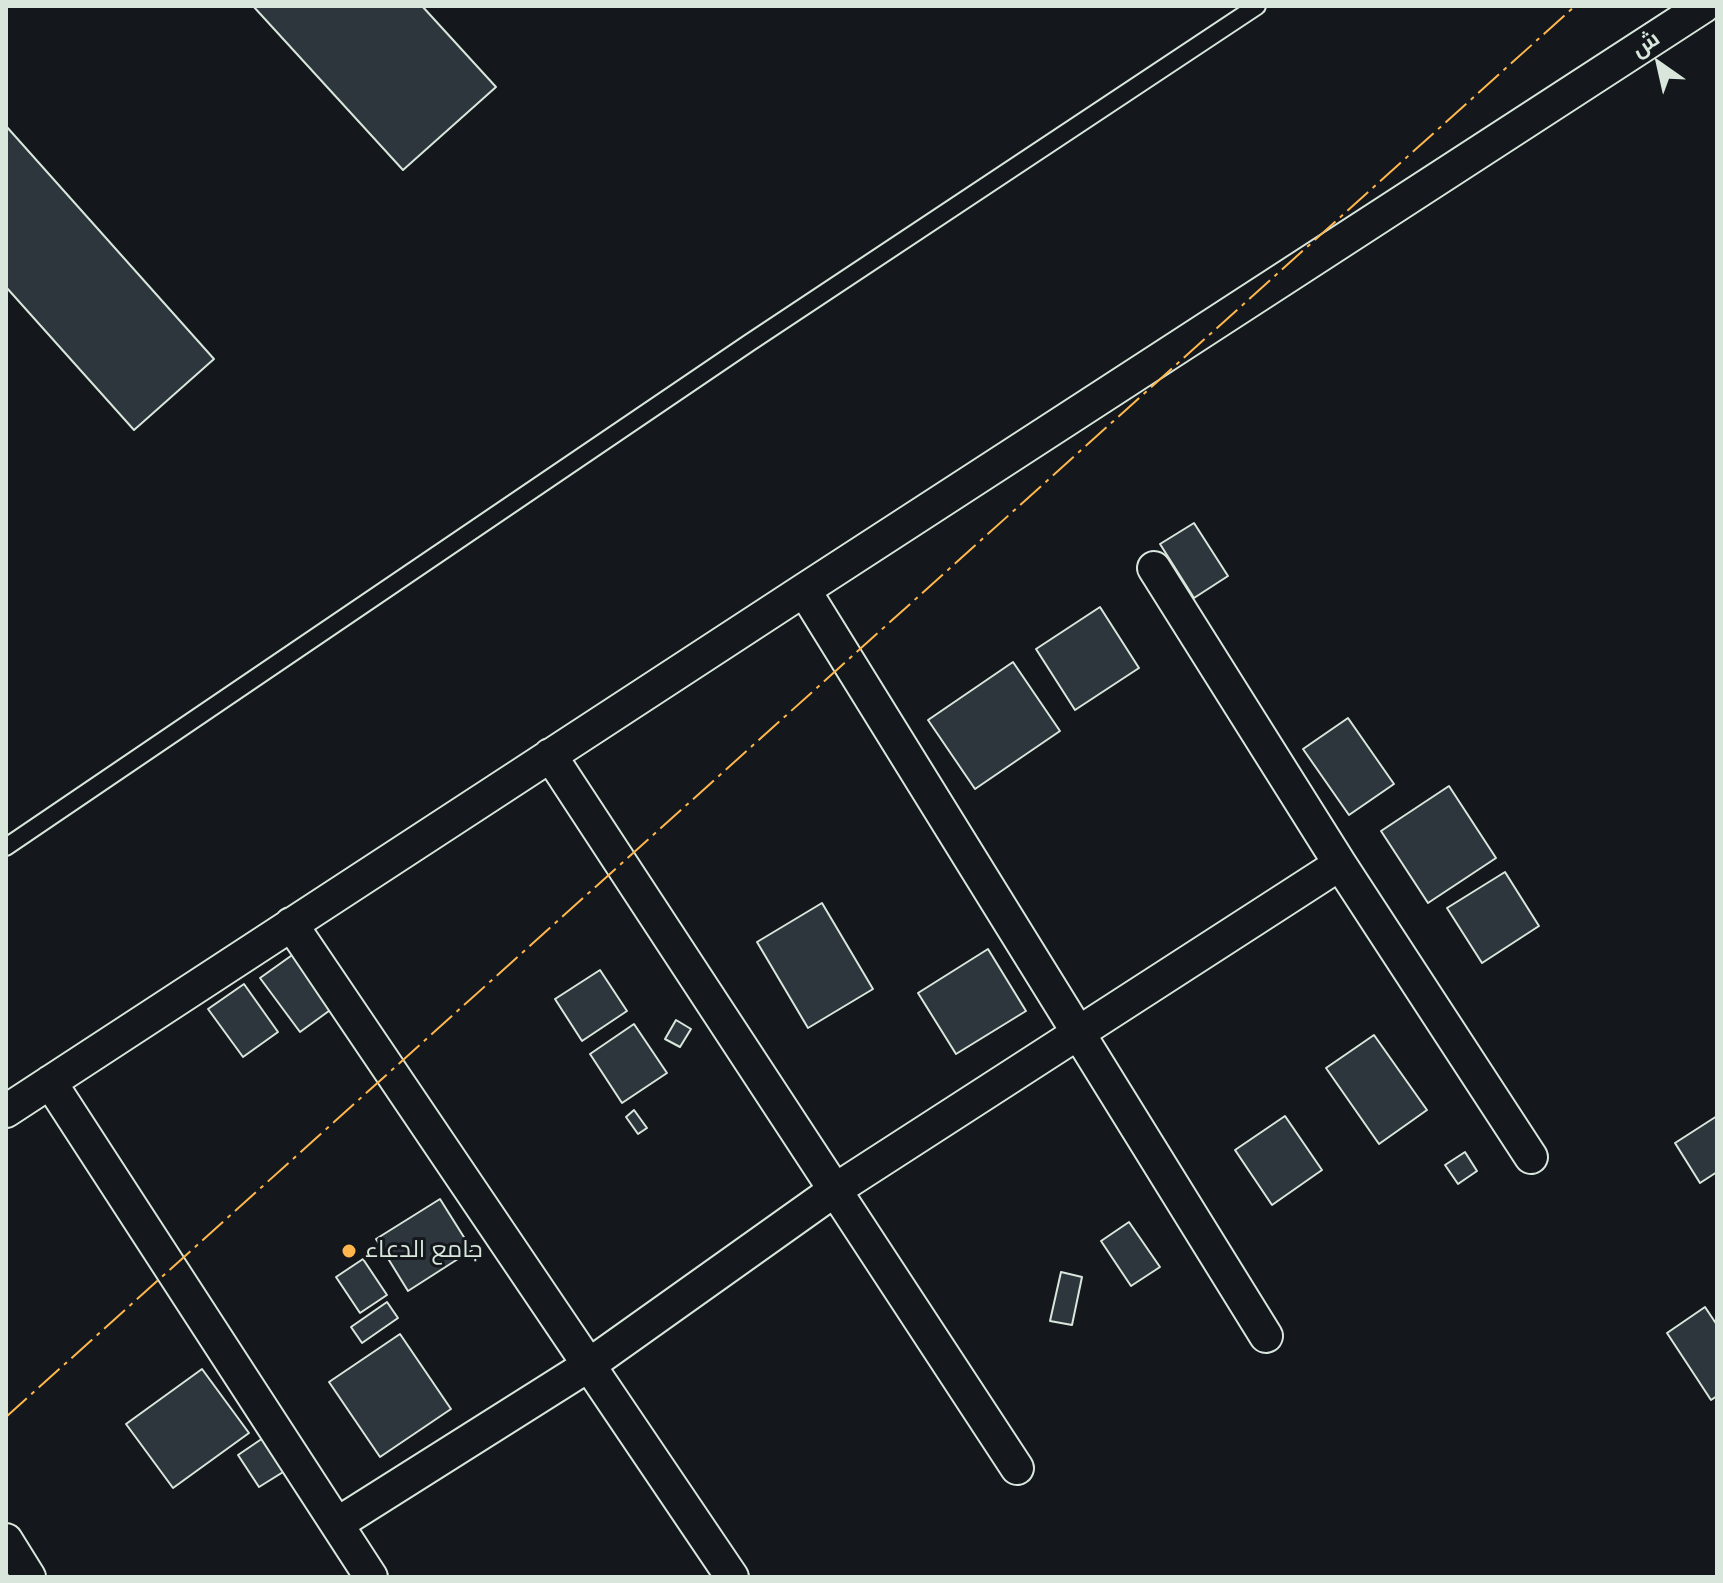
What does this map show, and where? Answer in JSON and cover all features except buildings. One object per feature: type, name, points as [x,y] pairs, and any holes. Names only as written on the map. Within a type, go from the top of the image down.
[{"type":"street","points":[[6,1111],[1704,6]]},
{"type":"street","points":[[1154,568],[1340,864],[1531,1157]]},
{"type":"street","points":[[804,590],[1266,1336]]},
{"type":"street","points":[[550,755],[1017,1468]]},
{"type":"street","points":[[337,1524],[589,1365],[835,1190],[1340,864]]},
{"type":"street","points":[[291,924],[732,1577]]},
{"type":"street","points":[[50,1082],[371,1577]]},
{"type":"street","points":[[6,1540],[29,1577]]},
{"type":"lane","points":[[6,847],[762,334],[1257,6]]},
{"type":"power","points":[[6,1417],[1575,6]]},
{"type":"place","name":"جامع الدعاء","points":[[349,1251]]}]
